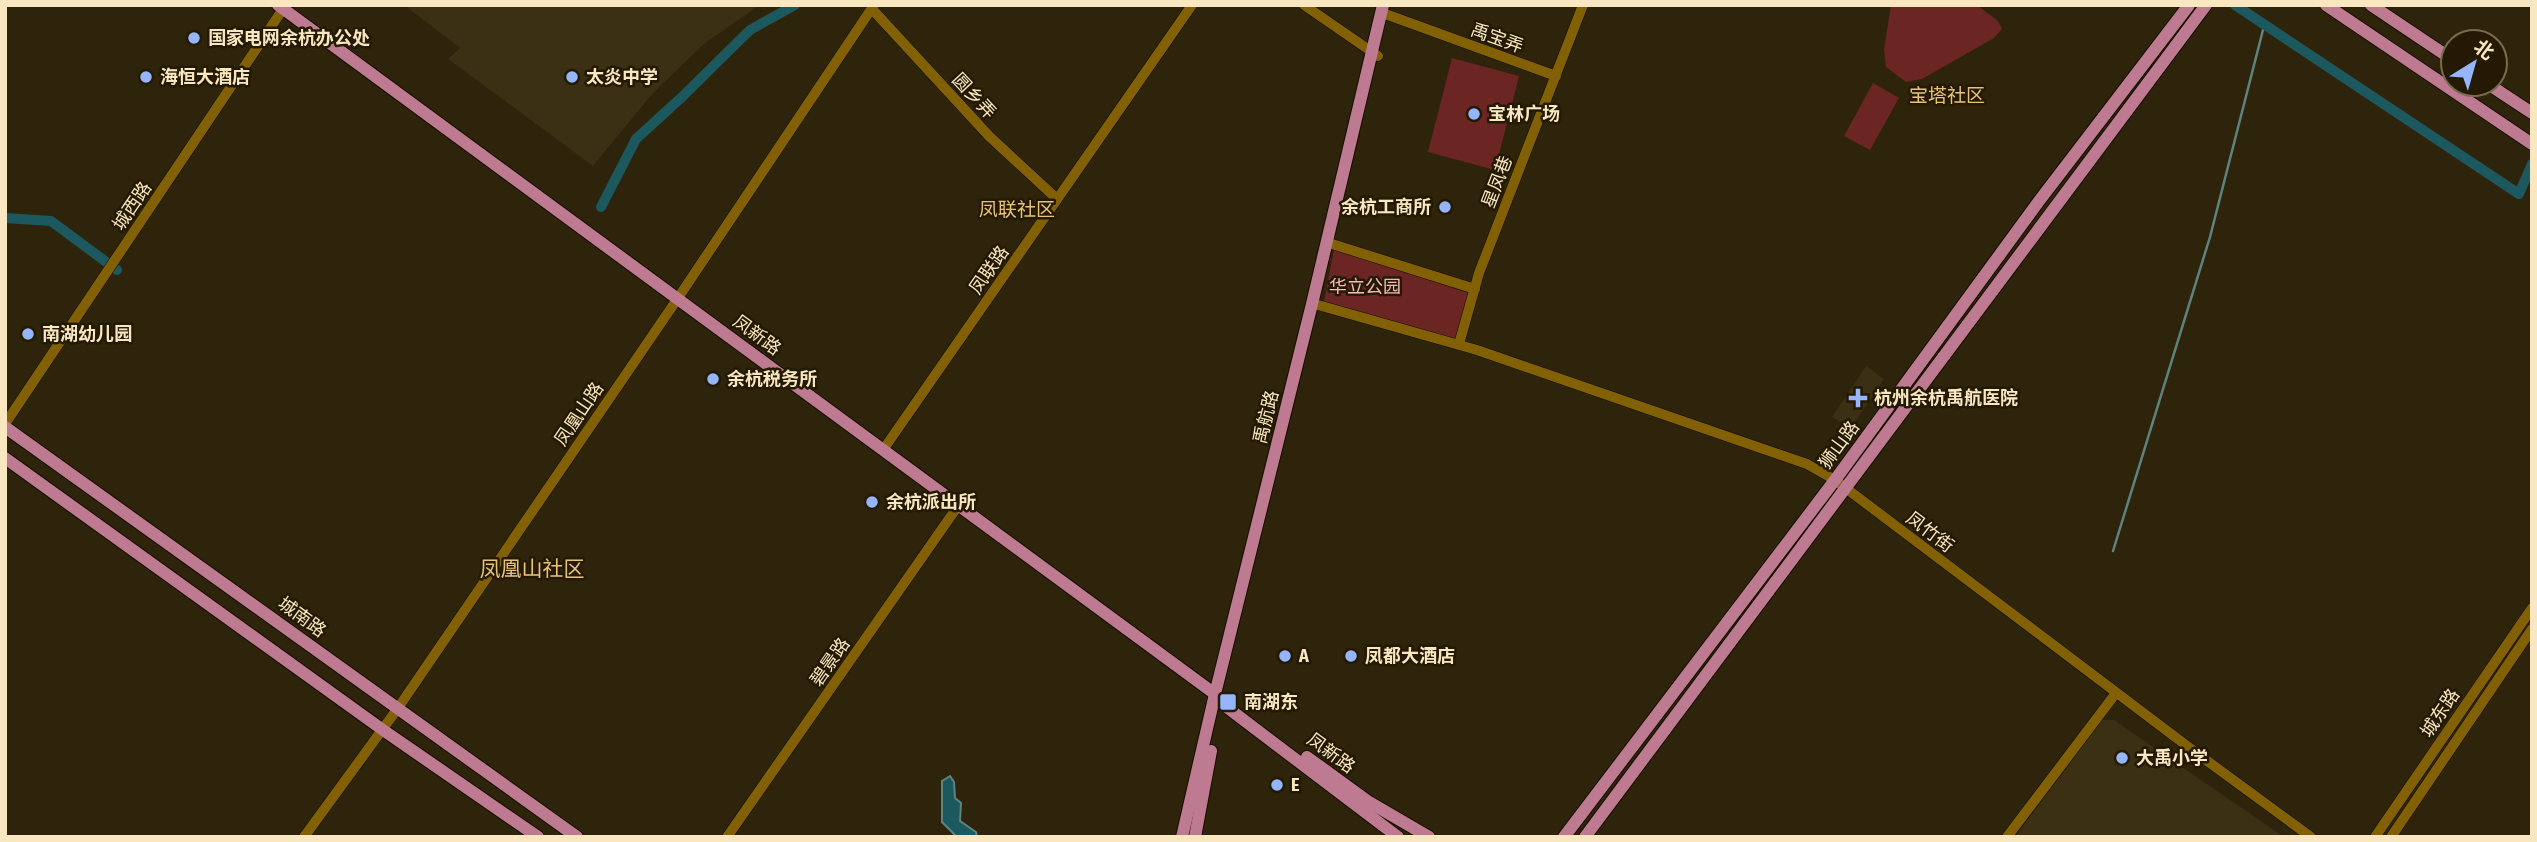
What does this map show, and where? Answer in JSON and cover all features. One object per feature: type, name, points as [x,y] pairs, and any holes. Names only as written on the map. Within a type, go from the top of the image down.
[{"type":"main road","name":"狮山路","points":[[1564,837],[1835,480],[2039,201],[2189,5]]},
{"type":"main road","points":[[2326,5],[2532,144]]},
{"type":"main road","points":[[2371,5],[2439,51]]},
{"type":"main road","name":"凤新路","points":[[283,6],[1219,697],[1369,802],[1429,837]]},
{"type":"main road","name":"狮山路","points":[[1585,837],[2204,7]]},
{"type":"main road","name":"禹航路","points":[[1182,837],[1219,697],[1312,304],[1387,9]]},
{"type":"main road","name":"禹航路","points":[[1195,837],[1219,697],[1234,655],[1375,54]]},
{"type":"main road","points":[[2509,98],[2529,111]]},
{"type":"main road","name":"城南路","points":[[5,425],[577,837]]},
{"type":"main road","points":[[5,458],[383,730],[538,837]]},
{"type":"main road","name":"凤新路","points":[[1219,697],[1398,837]]},
{"type":"street","name":"凤联路","points":[[883,450],[1192,5]]},
{"type":"street","points":[[1304,5],[1375,54]]},
{"type":"street","name":"星凤巷","points":[[1459,344],[1479,273],[1583,5]]},
{"type":"street","name":"城西路","points":[[5,425],[283,6]]},
{"type":"street","name":"圆乡弄","points":[[873,7],[989,136],[1057,199]]},
{"type":"street","name":"凤凰山路","points":[[304,837],[383,730],[873,7]]},
{"type":"street","name":"禹宝弄","points":[[1387,9],[1556,76]]},
{"type":"street","points":[[1332,244],[1475,289]]},
{"type":"street","name":"凤竹街","points":[[1318,305],[1447,340],[1807,464],[1835,480],[2311,837]]},
{"type":"street","name":"碧景路","points":[[727,837],[958,506]]},
{"type":"street","name":"城东路","points":[[2375,837],[2532,608]]},
{"type":"street","name":"城东路","points":[[2391,837],[2532,629]]},
{"type":"street","points":[[2007,837],[2116,693]]},
{"type":"shaded area","name":"太炎中学","points":[[404,5],[760,5],[705,43],[652,94],[593,166],[448,59],[460,48]]},
{"type":"shaded area","name":"杭州余杭禹航医院","points":[[1866,366],[1884,379],[1851,428],[1832,417]]},
{"type":"shaded area","name":"大禹小学","points":[[2102,720],[2114,720],[2284,837],[2015,837]]},
{"type":"green space","points":[[1891,5],[1977,5],[1998,21],[2002,29],[1994,38],[1922,79],[1906,82],[1886,67],[1884,50]]},
{"type":"green space","name":"宝林广场","points":[[1452,58],[1519,76],[1495,170],[1428,152]]},
{"type":"green space","points":[[1873,83],[1899,98],[1870,150],[1844,136]]},
{"type":"green space","name":"华立公园","points":[[1334,249],[1468,293],[1460,340],[1324,302]]},
{"type":"water","points":[[950,776],[954,782],[955,798],[961,803],[960,821],[976,832],[977,837],[957,837],[942,822],[942,781]]},
{"type":"waterway","points":[[601,207],[636,139],[750,30],[795,5]]},
{"type":"waterway","points":[[2235,5],[2519,194],[2532,164]]},
{"type":"waterway","points":[[2113,551],[2210,237],[2264,26]]},
{"type":"waterway","points":[[5,218],[51,221],[117,270]]},
{"type":"place","name":"国家电网余杭办公处","points":[[194,38]]},
{"type":"place","name":"海恒大酒店","points":[[146,77]]},
{"type":"place","name":"太炎中学","points":[[572,77]]},
{"type":"place","name":"宝林广场","points":[[1474,114]]},
{"type":"place","name":"余杭工商所","points":[[1445,207]]},
{"type":"place","name":"南湖幼儿园","points":[[28,334]]},
{"type":"place","name":"余杭税务所","points":[[713,379]]},
{"type":"place","name":"杭州余杭禹航医院","points":[[1858,398]]},
{"type":"place","name":"余杭派出所","points":[[872,502]]},
{"type":"place","name":"A","points":[[1285,656]]},
{"type":"place","name":"凤都大酒店","points":[[1351,656]]},
{"type":"place","name":"南湖东","points":[[1228,702]]},
{"type":"place","name":"大禹小学","points":[[2122,758]]},
{"type":"place","name":"E","points":[[1277,785]]},
{"type":"district","name":"宝塔社区","points":[[1947,95]]},
{"type":"district","name":"凤联社区","points":[[1017,209]]},
{"type":"district","name":"凤凰山社区","points":[[532,569]]}]
